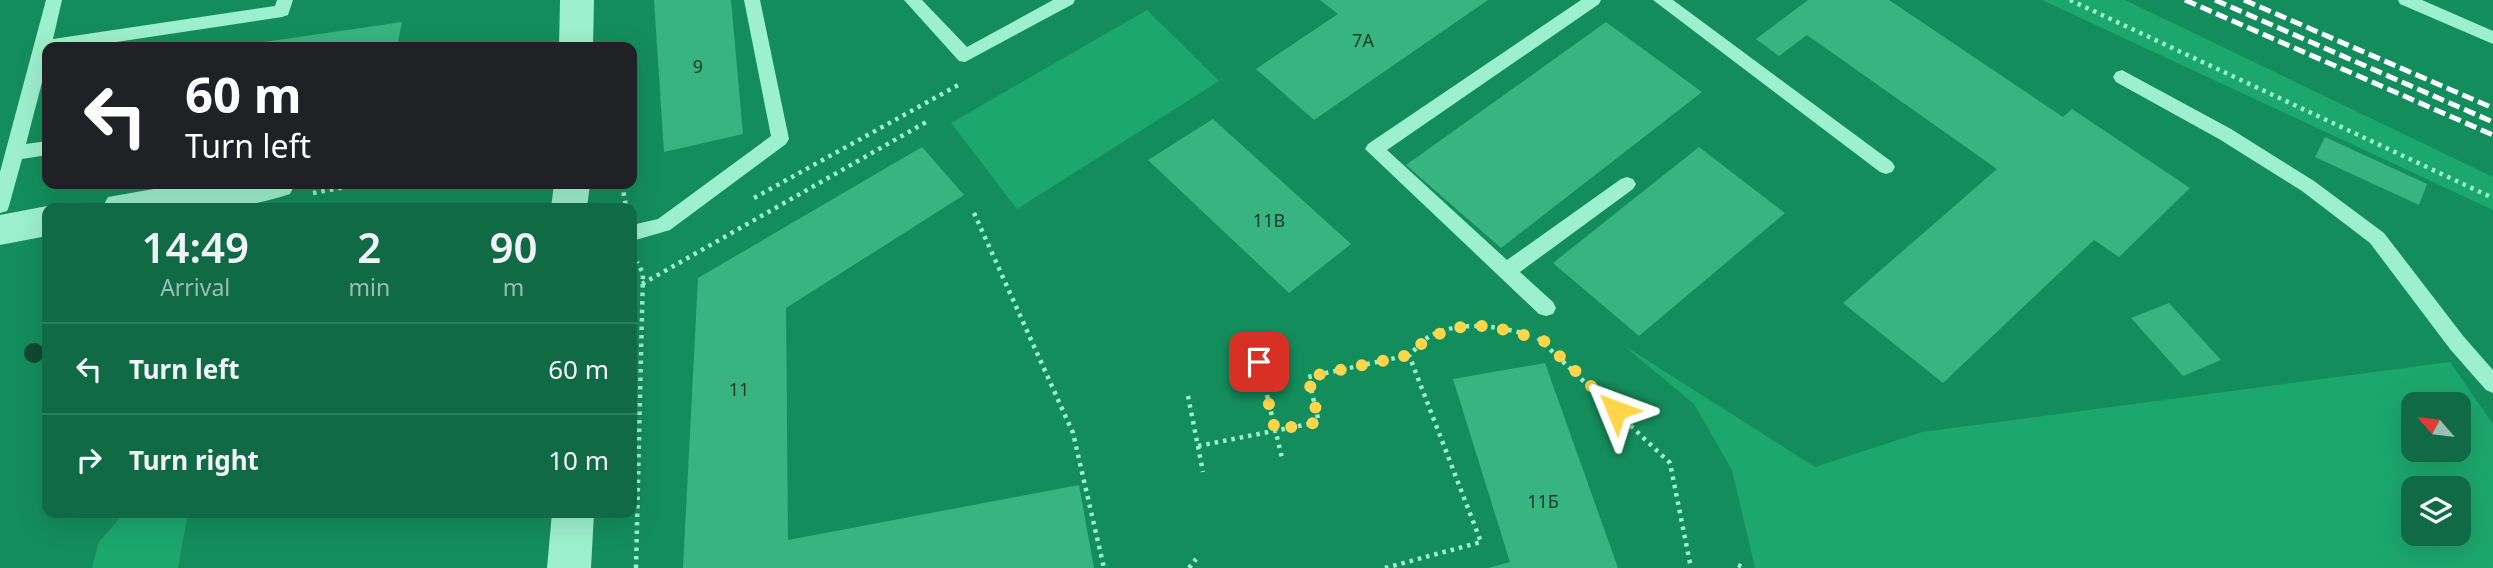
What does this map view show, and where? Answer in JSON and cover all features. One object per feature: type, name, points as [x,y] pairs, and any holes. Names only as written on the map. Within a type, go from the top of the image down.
[{"type":"street","points":[[576,42],[577,0]]},
{"type":"street","points":[[187,203],[213,201],[258,189]]},
{"type":"street","points":[[0,230],[42,222]]},
{"type":"street","points":[[569,568],[573,518]]},
{"type":"lane","points":[[44,42],[54,0]]},
{"type":"lane","points":[[76,42],[282,11],[285,0]]},
{"type":"lane","points":[[637,232],[663,225],[780,139],[752,0]]},
{"type":"lane","points":[[912,0],[965,56],[1067,0]]},
{"type":"lane","points":[[1546,308],[1374,149],[1593,0]]},
{"type":"lane","points":[[1661,0],[1886,167]]},
{"type":"lane","points":[[2406,0],[2493,38]]},
{"type":"lane","points":[[0,206],[42,51]]},
{"type":"lane","points":[[2122,76],[2225,134],[2287,173],[2377,239],[2457,343],[2493,384]]},
{"type":"lane","points":[[14,153],[42,149]]},
{"type":"lane","points":[[1506,272],[1627,184]]},
{"type":"path","points":[[2070,0],[2493,198]]},
{"type":"path","points":[[747,202],[964,82]]},
{"type":"path","points":[[642,285],[928,121]]},
{"type":"path","points":[[974,213],[1073,433],[1104,568]]},
{"type":"path","points":[[636,568],[642,274]]},
{"type":"path","points":[[1198,446],[1319,422],[1308,377],[1409,355],[1429,337],[1464,326],[1489,326],[1543,340],[1670,463],[1691,568]]},
{"type":"path","points":[[1385,568],[1481,542],[1409,355]]},
{"type":"path","points":[[1259,362],[1282,458]]},
{"type":"path","points":[[1188,396],[1203,472]]},
{"type":"path","points":[[1189,568],[1196,559]]},
{"type":"path","points":[[1738,565],[1745,568]]},
{"type":"green space","points":[[2042,0],[2125,0],[2493,177],[2493,210]]},
{"type":"green space","points":[[1147,10],[1219,81],[1017,209],[951,123]]},
{"type":"green space","points":[[1623,345],[1815,467],[1922,432],[2450,362],[2471,392],[2401,392],[2401,462],[2471,462],[2471,392],[2493,424],[2493,568],[1755,568],[1732,470],[1694,404]]},
{"type":"green space","points":[[120,518],[187,518],[178,568],[92,568],[99,542]]},
{"type":"building","points":[[654,0],[731,0],[743,134],[664,152]]},
{"type":"building","points":[[1320,0],[1488,0],[1314,120],[1256,69],[1338,14]]},
{"type":"building","points":[[1808,0],[1889,0],[2063,117],[2072,109],[2190,188],[2119,257],[2094,240],[1943,383],[1843,303],[1997,169],[1807,35],[1779,56],[1756,39]]},
{"type":"building","points":[[402,22],[398,42],[264,42]]},
{"type":"building","points":[[1606,22],[1702,92],[1501,248],[1406,165]]},
{"type":"building","points":[[1213,119],[1351,244],[1289,293],[1148,160]]},
{"type":"building","points":[[2325,137],[2427,184],[2419,205],[2315,157]]},
{"type":"building","points":[[922,147],[964,195],[786,308],[788,540],[1079,485],[1094,568],[683,568],[698,278]]},
{"type":"building","points":[[1699,147],[1785,213],[1639,336],[1553,263]]},
{"type":"building","points":[[2169,303],[2221,360],[2183,376],[2131,318]]},
{"type":"building","points":[[1545,363],[1618,568],[1488,568],[1510,562],[1453,379]]},
{"type":"railway","points":[[2185,0],[2493,135]]},
{"type":"railway","points":[[2215,0],[2493,122]]},
{"type":"railway","points":[[2244,0],[2493,108]]},
{"type":"route","points":[[1259,362],[1275,430],[1319,422],[1308,377],[1409,355],[1429,337],[1464,326],[1489,326],[1543,340],[1616,410]]}]
